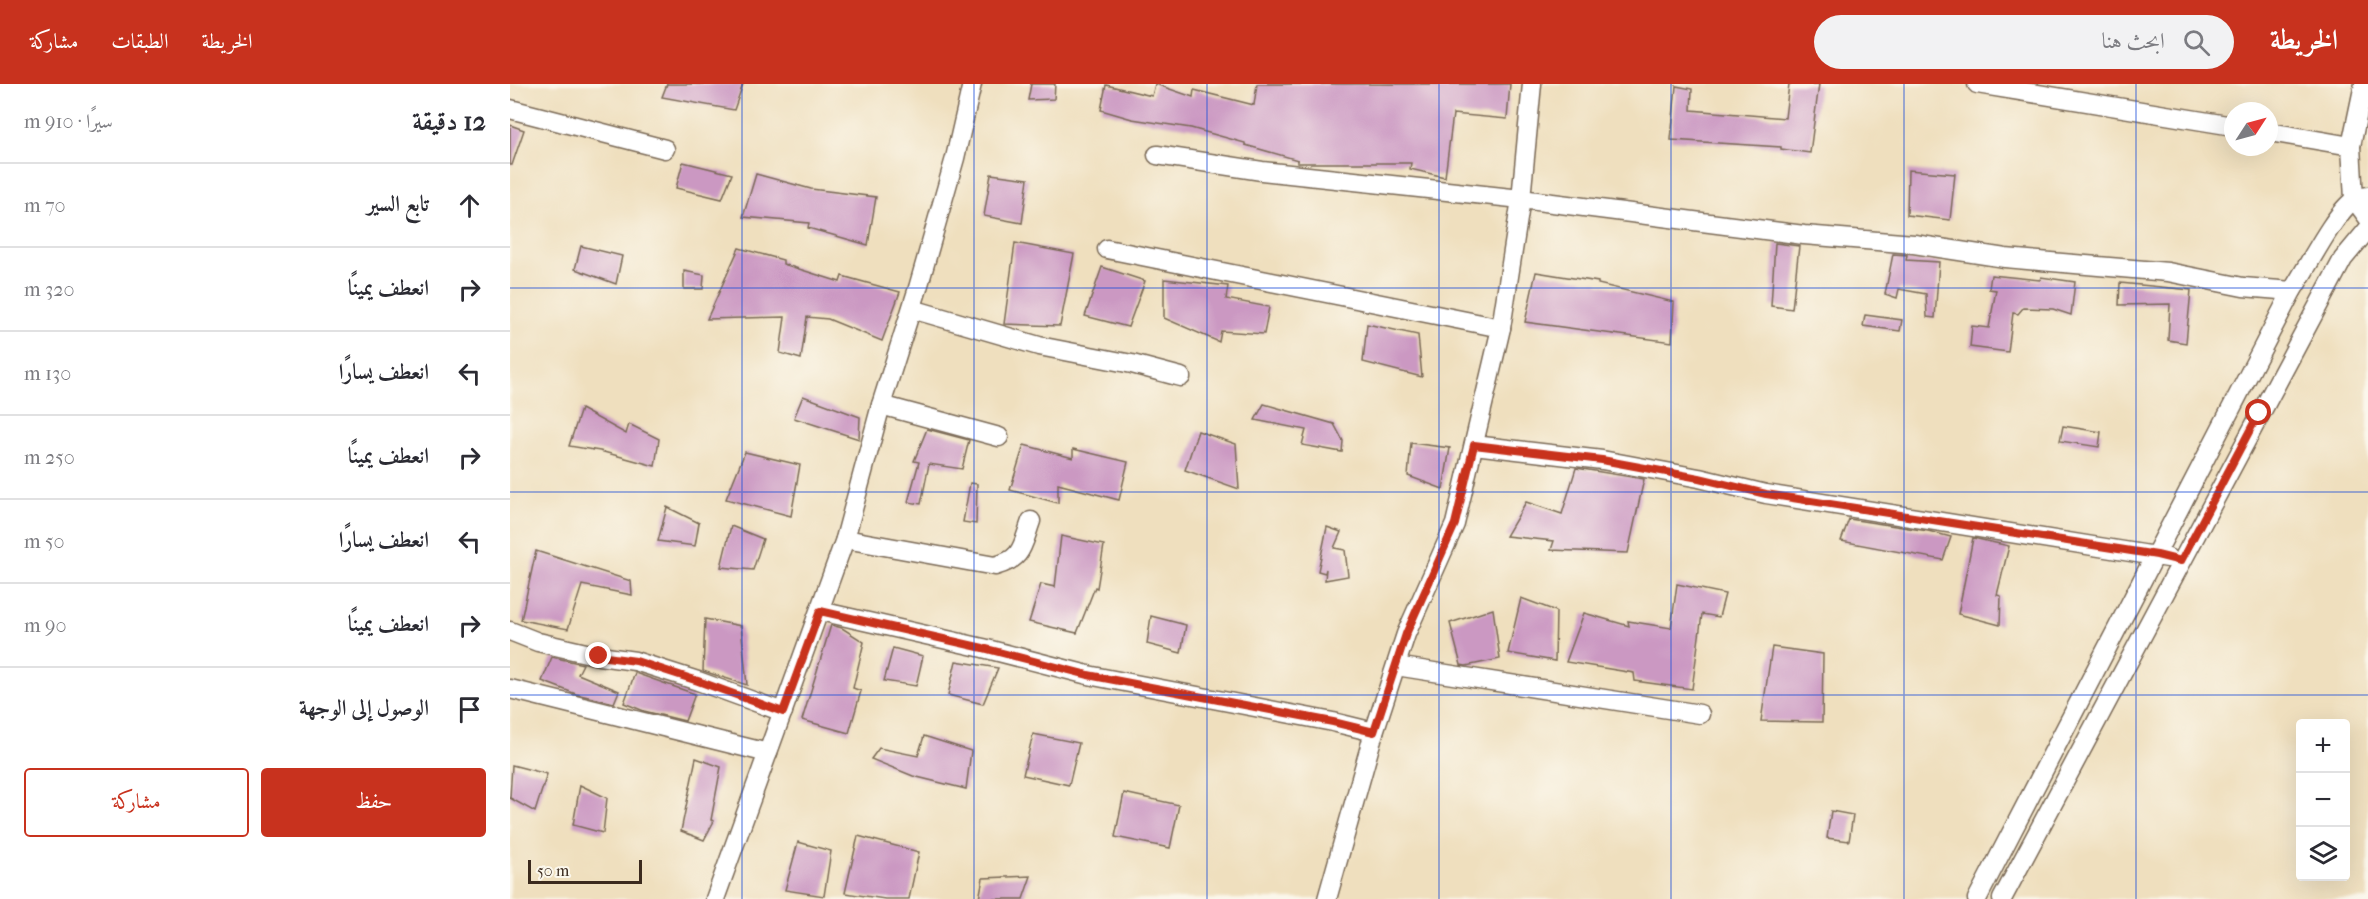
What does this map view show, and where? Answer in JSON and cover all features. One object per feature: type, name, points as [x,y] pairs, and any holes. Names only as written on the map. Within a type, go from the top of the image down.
[{"type":"street","points":[[715,899],[845,539],[881,405],[912,309],[955,158],[972,84]]},
{"type":"street","points":[[1327,899],[1374,732],[1406,634],[1455,524],[1501,328],[1521,199],[1532,84]]},
{"type":"street","points":[[1977,84],[2224,125]]},
{"type":"street","points":[[2364,84],[2351,146],[2361,197],[2368,218]]},
{"type":"street","points":[[510,109],[664,148]]},
{"type":"street","points":[[2278,134],[2351,146]]},
{"type":"street","points":[[1157,155],[1262,171],[1521,199],[1804,235],[1914,244],[2005,258],[2168,272],[2243,288],[2292,291]]},
{"type":"street","points":[[1977,899],[2292,291],[2327,232],[2361,197]]},
{"type":"street","points":[[1988,878],[2007,896],[2181,561],[2343,259],[2368,229]]},
{"type":"street","points":[[1107,249],[1501,328]]},
{"type":"street","points":[[912,309],[1039,346],[1132,364],[1181,377]]},
{"type":"street","points":[[881,405],[999,437]]},
{"type":"street","points":[[1474,445],[1602,460],[1699,478],[1766,494],[2157,555],[2181,561]]},
{"type":"street","points":[[845,539],[995,566],[1009,562],[1020,554],[1031,521]]},
{"type":"street","points":[[820,611],[983,648],[1088,675],[1374,732]]},
{"type":"street","points":[[510,631],[538,642],[599,656],[636,661],[783,712]]},
{"type":"street","points":[[1396,666],[1700,714]]},
{"type":"street","points":[[510,689],[768,753]]},
{"type":"building","points":[[667,84],[743,84],[734,110],[662,97]]},
{"type":"building","points":[[1031,84],[1055,84],[1054,99],[1028,100]]},
{"type":"building","points":[[1155,84],[1193,97],[1194,90],[1254,105],[1257,84],[1510,84],[1507,119],[1453,114],[1445,177],[1410,169],[1411,163],[1298,163],[1298,160],[1191,128],[1132,119],[1101,110],[1106,85],[1152,96]]},
{"type":"building","points":[[1789,84],[1819,84],[1810,153],[1781,149],[1781,147],[1671,140],[1676,86],[1692,89],[1691,110],[1785,118]]},
{"type":"building","points":[[510,125],[524,130],[512,165],[510,165]]},
{"type":"building","points":[[683,162],[732,174],[722,199],[676,188]]},
{"type":"building","points":[[1908,170],[1955,174],[1950,220],[1907,215]]},
{"type":"building","points":[[756,174],[811,189],[876,197],[868,245],[808,228],[809,223],[743,217]]},
{"type":"building","points":[[991,174],[1028,179],[1022,223],[984,216]]},
{"type":"building","points":[[1015,243],[1074,254],[1060,326],[1004,324]]},
{"type":"building","points":[[1775,243],[1799,246],[1792,309],[1771,306]]},
{"type":"building","points":[[581,246],[622,256],[616,284],[575,269]]},
{"type":"building","points":[[739,248],[783,260],[783,264],[840,282],[842,276],[900,292],[882,341],[828,319],[807,317],[801,359],[780,353],[785,317],[707,319]]},
{"type":"building","points":[[1893,254],[1907,255],[1906,260],[1939,262],[1935,318],[1927,317],[1926,294],[1899,289],[1897,298],[1885,294]]},
{"type":"building","points":[[1102,267],[1145,281],[1128,327],[1085,316]]},
{"type":"building","points":[[684,271],[704,275],[703,289],[684,289]]},
{"type":"building","points":[[1536,272],[1598,282],[1598,284],[1674,302],[1672,342],[1525,322]]},
{"type":"building","points":[[1991,275],[2040,280],[2041,277],[2075,282],[2071,315],[2053,309],[2023,308],[2018,314],[2013,313],[2008,352],[1970,347],[1972,326],[1989,328],[1996,290],[1989,289]]},
{"type":"building","points":[[1164,279],[1228,286],[1226,299],[1269,307],[1264,334],[1221,331],[1219,342],[1164,318]]},
{"type":"building","points":[[2120,283],[2191,290],[2186,343],[2168,340],[2170,304],[2119,305]]},
{"type":"building","points":[[1865,315],[1902,320],[1900,331],[1863,326]]},
{"type":"building","points":[[1367,324],[1418,335],[1422,377],[1363,362]]},
{"type":"building","points":[[803,396],[860,417],[859,439],[794,418]]},
{"type":"building","points":[[1264,404],[1334,424],[1343,441],[1342,452],[1302,445],[1306,430],[1255,420]]},
{"type":"building","points":[[581,409],[626,434],[629,424],[659,439],[655,466],[600,451],[569,446]]},
{"type":"building","points":[[2063,426],[2101,432],[2099,447],[2060,441]]},
{"type":"building","points":[[927,429],[969,440],[962,469],[929,464],[921,504],[908,502],[919,462],[914,461]]},
{"type":"building","points":[[1198,431],[1236,444],[1239,489],[1185,470]]},
{"type":"building","points":[[1411,443],[1450,448],[1443,489],[1408,476]]},
{"type":"building","points":[[1024,445],[1073,458],[1073,449],[1128,462],[1119,500],[1058,484],[1058,503],[1010,490]]},
{"type":"building","points":[[745,452],[800,465],[791,516],[726,499]]},
{"type":"building","points":[[1576,468],[1644,479],[1628,553],[1551,550],[1554,541],[1506,536],[1526,502],[1562,514]]},
{"type":"building","points":[[970,483],[977,484],[976,524],[963,522]]},
{"type":"building","points":[[667,507],[699,523],[695,546],[658,541]]},
{"type":"building","points":[[1849,519],[1928,531],[1951,537],[1943,560],[1841,541]]},
{"type":"building","points":[[731,526],[763,539],[753,570],[721,567]]},
{"type":"building","points":[[1327,527],[1341,532],[1334,548],[1345,550],[1348,576],[1325,580],[1326,569],[1325,573],[1318,571]]},
{"type":"building","points":[[1061,536],[1104,545],[1097,588],[1095,587],[1077,633],[1029,622],[1041,584],[1055,587]]},
{"type":"building","points":[[1973,538],[2009,546],[1997,595],[2001,596],[2000,625],[1958,614]]},
{"type":"building","points":[[536,551],[631,581],[632,595],[582,585],[568,629],[521,620]]},
{"type":"building","points":[[1677,584],[1725,594],[1719,617],[1702,614],[1692,689],[1635,681],[1634,673],[1566,662],[1584,613],[1629,626],[1628,621],[1671,628]]},
{"type":"building","points":[[1521,598],[1556,611],[1555,661],[1508,653]]},
{"type":"building","points":[[1493,609],[1500,659],[1461,665],[1450,623]]},
{"type":"building","points":[[1151,616],[1186,625],[1181,653],[1147,644]]},
{"type":"building","points":[[705,619],[741,626],[747,685],[703,671]]},
{"type":"building","points":[[831,625],[842,628],[864,642],[853,688],[861,691],[849,733],[802,720]]},
{"type":"building","points":[[1772,647],[1823,654],[1822,722],[1761,721]]},
{"type":"building","points":[[893,648],[923,656],[916,686],[884,681]]},
{"type":"building","points":[[552,657],[583,664],[578,674],[619,691],[614,703],[576,694],[542,681]]},
{"type":"building","points":[[956,661],[998,668],[983,704],[948,695]]},
{"type":"building","points":[[635,673],[695,694],[685,721],[644,711],[624,703]]},
{"type":"building","points":[[1033,734],[1079,743],[1069,785],[1023,775]]},
{"type":"building","points":[[924,736],[971,751],[966,789],[913,776],[871,759],[879,748],[918,756]]},
{"type":"building","points":[[696,758],[721,767],[711,820],[714,821],[704,840],[681,831]]},
{"type":"building","points":[[512,765],[547,774],[535,812],[510,798]]},
{"type":"building","points":[[580,785],[607,798],[603,833],[573,825]]},
{"type":"building","points":[[1124,793],[1179,805],[1170,848],[1115,837]]},
{"type":"building","points":[[1831,811],[1853,815],[1849,841],[1827,838]]},
{"type":"building","points":[[858,836],[919,852],[909,899],[885,899],[845,893]]},
{"type":"building","points":[[798,842],[831,851],[824,896],[785,890]]},
{"type":"building","points":[[1031,876],[1023,899],[979,899],[983,878]]},
{"type":"route","points":[[599,656],[636,661],[783,712],[820,611],[983,648],[1088,675],[1374,732],[1406,634],[1455,524],[1474,445],[1602,460],[1699,478],[1766,494],[2157,555],[2181,561],[2259,413]]}]
